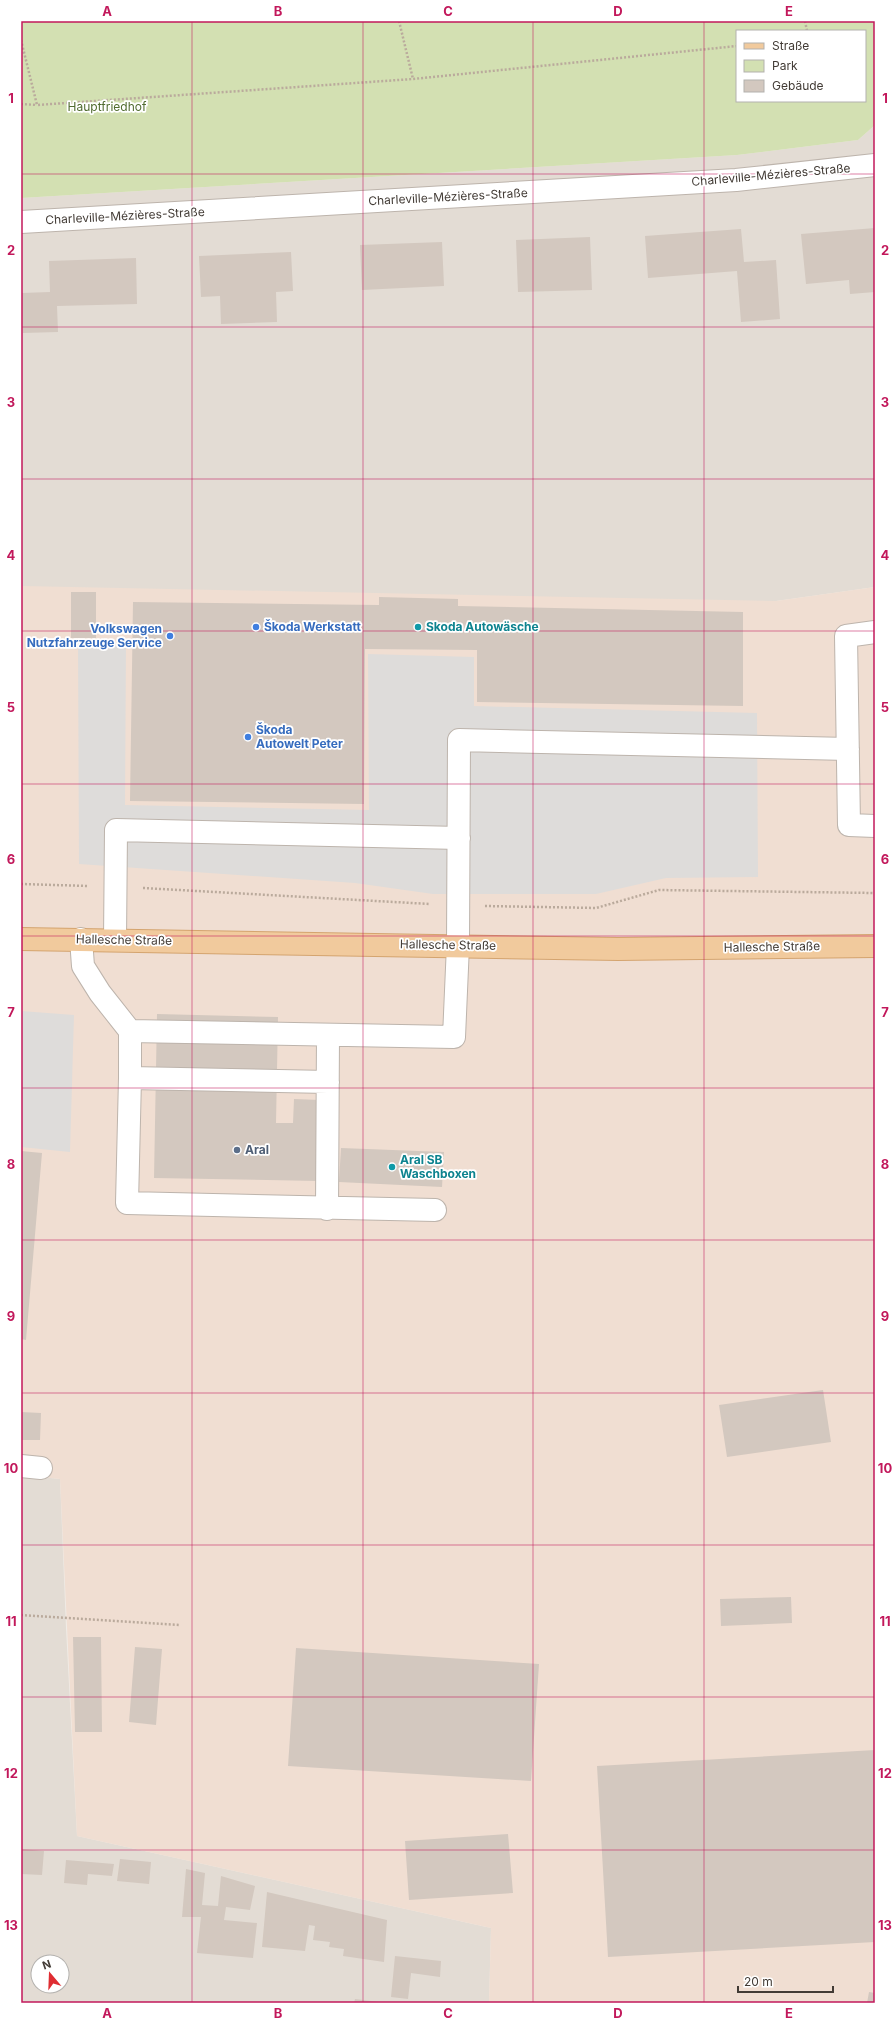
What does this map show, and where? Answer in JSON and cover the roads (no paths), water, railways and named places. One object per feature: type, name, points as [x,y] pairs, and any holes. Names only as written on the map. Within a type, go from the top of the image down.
[{"type":"main road","name":"Hallesche Straße","points":[[21,939],[458,945],[618,949],[875,946]]},
{"type":"street","name":"Charleville-Mézières-Straße","points":[[21,222],[736,180],[875,165]]},
{"type":"street","points":[[875,632],[846,636],[849,826],[875,826]]},
{"type":"street","points":[[130,1031],[454,1037],[458,945],[460,740],[848,749]]},
{"type":"street","points":[[115,940],[116,830],[459,838]]},
{"type":"street","points":[[81,939],[83,966],[100,993],[130,1031],[127,1203],[327,1209],[435,1210]]},
{"type":"street","points":[[327,1209],[328,1035]]},
{"type":"street","points":[[130,1078],[328,1082]]},
{"type":"place","name":"Škoda Werkstatt","points":[[256,627]]},
{"type":"place","name":"Skoda Autowäsche","points":[[418,627]]},
{"type":"place","name":"Volkswagen Nutzfahrzeuge Service","points":[[170,636]]},
{"type":"place","name":"Škoda Autowelt Peter","points":[[248,737]]},
{"type":"place","name":"Aral","points":[[237,1150]]},
{"type":"place","name":"Aral SB Waschboxen","points":[[392,1167]]},
{"type":"park label","name":"Hauptfriedhof","points":[[107,107]]}]
